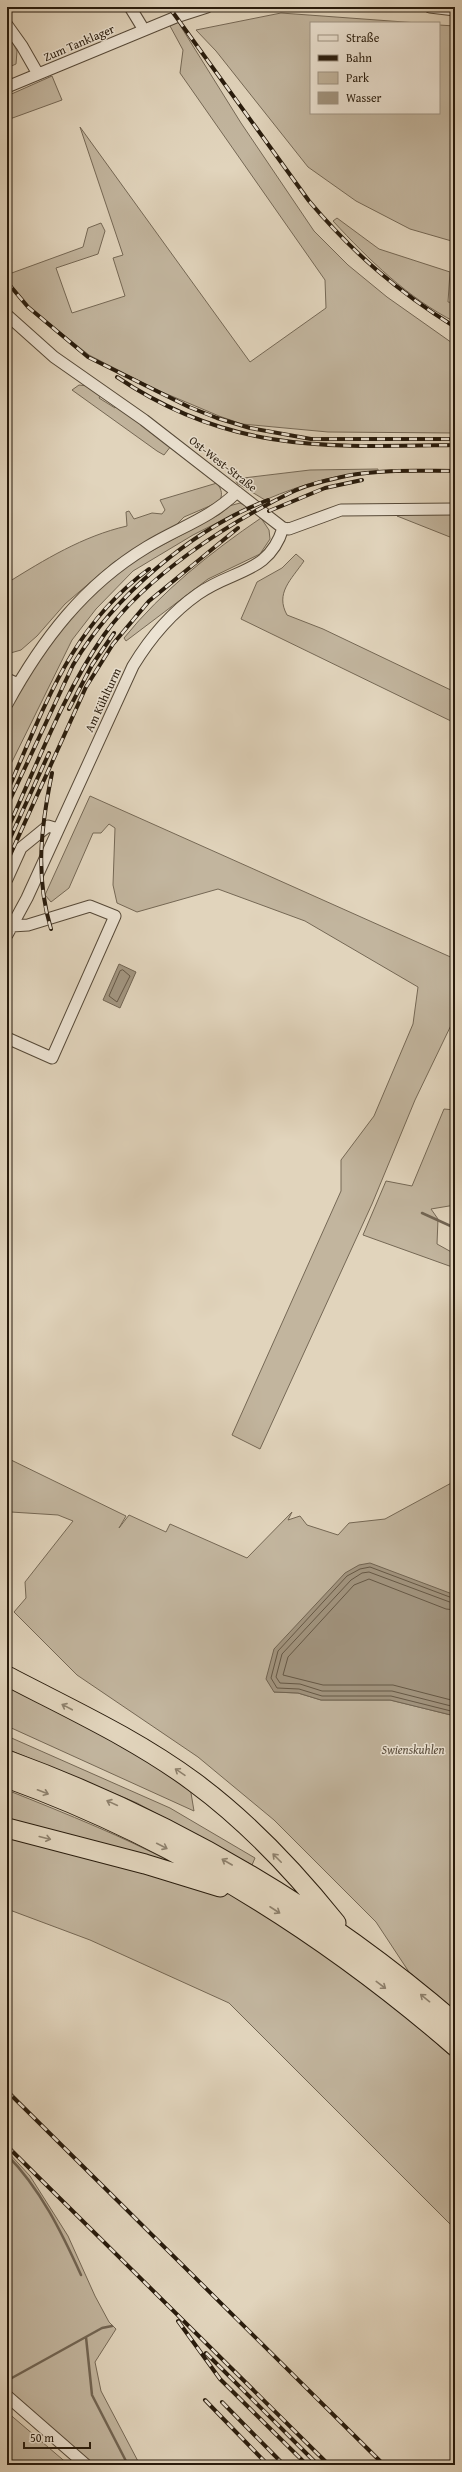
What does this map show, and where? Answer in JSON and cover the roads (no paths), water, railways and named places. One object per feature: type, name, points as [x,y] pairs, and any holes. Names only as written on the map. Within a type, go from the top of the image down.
[{"type":"highway","points":[[7,1676],[116,1733],[195,1782],[242,1823],[285,1866],[349,1939]]},
{"type":"highway","points":[[7,1760],[93,1794],[171,1832],[251,1876],[349,1939],[395,1973],[455,2023]]},
{"type":"highway","points":[[7,1778],[112,1822],[258,1898],[355,1965],[455,2046]]},
{"type":"highway","points":[[7,1828],[145,1864],[258,1898]]},
{"type":"street","points":[[130,7],[144,30]]},
{"type":"street","name":"Zum Tanklager","points":[[7,87],[144,30],[207,7]]},
{"type":"street","points":[[430,7],[455,10]]},
{"type":"street","points":[[7,25],[22,46],[38,74]]},
{"type":"street","name":"Ost-West-Straße","points":[[7,315],[54,357],[144,420],[283,528]]},
{"type":"street","points":[[7,704],[37,652],[86,593],[114,569],[148,547],[222,507],[237,492]]},
{"type":"street","points":[[283,528],[289,529],[341,510],[455,509]]},
{"type":"street","name":"Am Kühlturm","points":[[10,930],[34,884],[132,666],[144,647],[169,618],[198,594],[214,584],[265,560],[277,545],[283,528]]},
{"type":"street","points":[[7,679],[18,684]]},
{"type":"street","points":[[7,879],[21,848],[48,826],[58,829]]},
{"type":"street","points":[[7,1038],[52,1058],[115,916],[90,906],[10,930]]},
{"type":"street","points":[[7,2396],[86,2465]]},
{"type":"water","points":[[119,964],[136,972],[120,1008],[103,1000]]},
{"type":"water","points":[[370,1563],[455,1595],[455,1716],[390,1700],[321,1700],[298,1693],[274,1692],[266,1679],[274,1649],[345,1573],[359,1565]]},
{"type":"waterway","points":[[422,1213],[455,1228]]},
{"type":"waterway","points":[[7,2155],[40,2196],[58,2227],[81,2275]]},
{"type":"waterway","points":[[10,2379],[102,2328],[112,2326]]},
{"type":"waterway","points":[[86,2337],[92,2395],[128,2465]]},
{"type":"railway","points":[[169,7],[309,201],[342,238],[395,285],[455,327]]},
{"type":"railway","points":[[7,282],[28,307],[88,357],[189,407],[217,418],[250,428],[311,439],[455,439]]},
{"type":"railway","points":[[117,377],[159,402],[199,420],[240,432],[280,440],[321,444],[364,446],[455,445]]},
{"type":"railway","points":[[7,830],[51,730],[89,658],[104,635],[122,613],[142,592],[165,572],[215,535],[242,519],[292,492],[318,482],[373,472],[455,471]]},
{"type":"railway","points":[[269,511],[325,488],[362,480]]},
{"type":"railway","points":[[7,806],[73,665],[90,639],[110,614],[157,568],[184,547],[211,528],[268,500]]},
{"type":"railway","points":[[7,862],[86,687],[113,644],[149,601],[238,528]]},
{"type":"railway","points":[[7,792],[48,699],[80,642],[99,616],[122,591],[149,569]]},
{"type":"railway","points":[[69,709],[92,665],[114,633]]},
{"type":"railway","points":[[7,845],[49,753]]},
{"type":"railway","points":[[51,929],[43,890],[41,851],[45,813],[52,773]]},
{"type":"railway","points":[[7,2091],[384,2465]]},
{"type":"railway","points":[[7,2146],[329,2465]]},
{"type":"railway","points":[[178,2321],[220,2379],[307,2465]]},
{"type":"railway","points":[[206,2353],[318,2465]]},
{"type":"railway","points":[[205,2400],[268,2465]]},
{"type":"railway","points":[[222,2402],[284,2465]]},
{"type":"park label","name":"Swienskuhlen","points":[[413,1750]]}]
